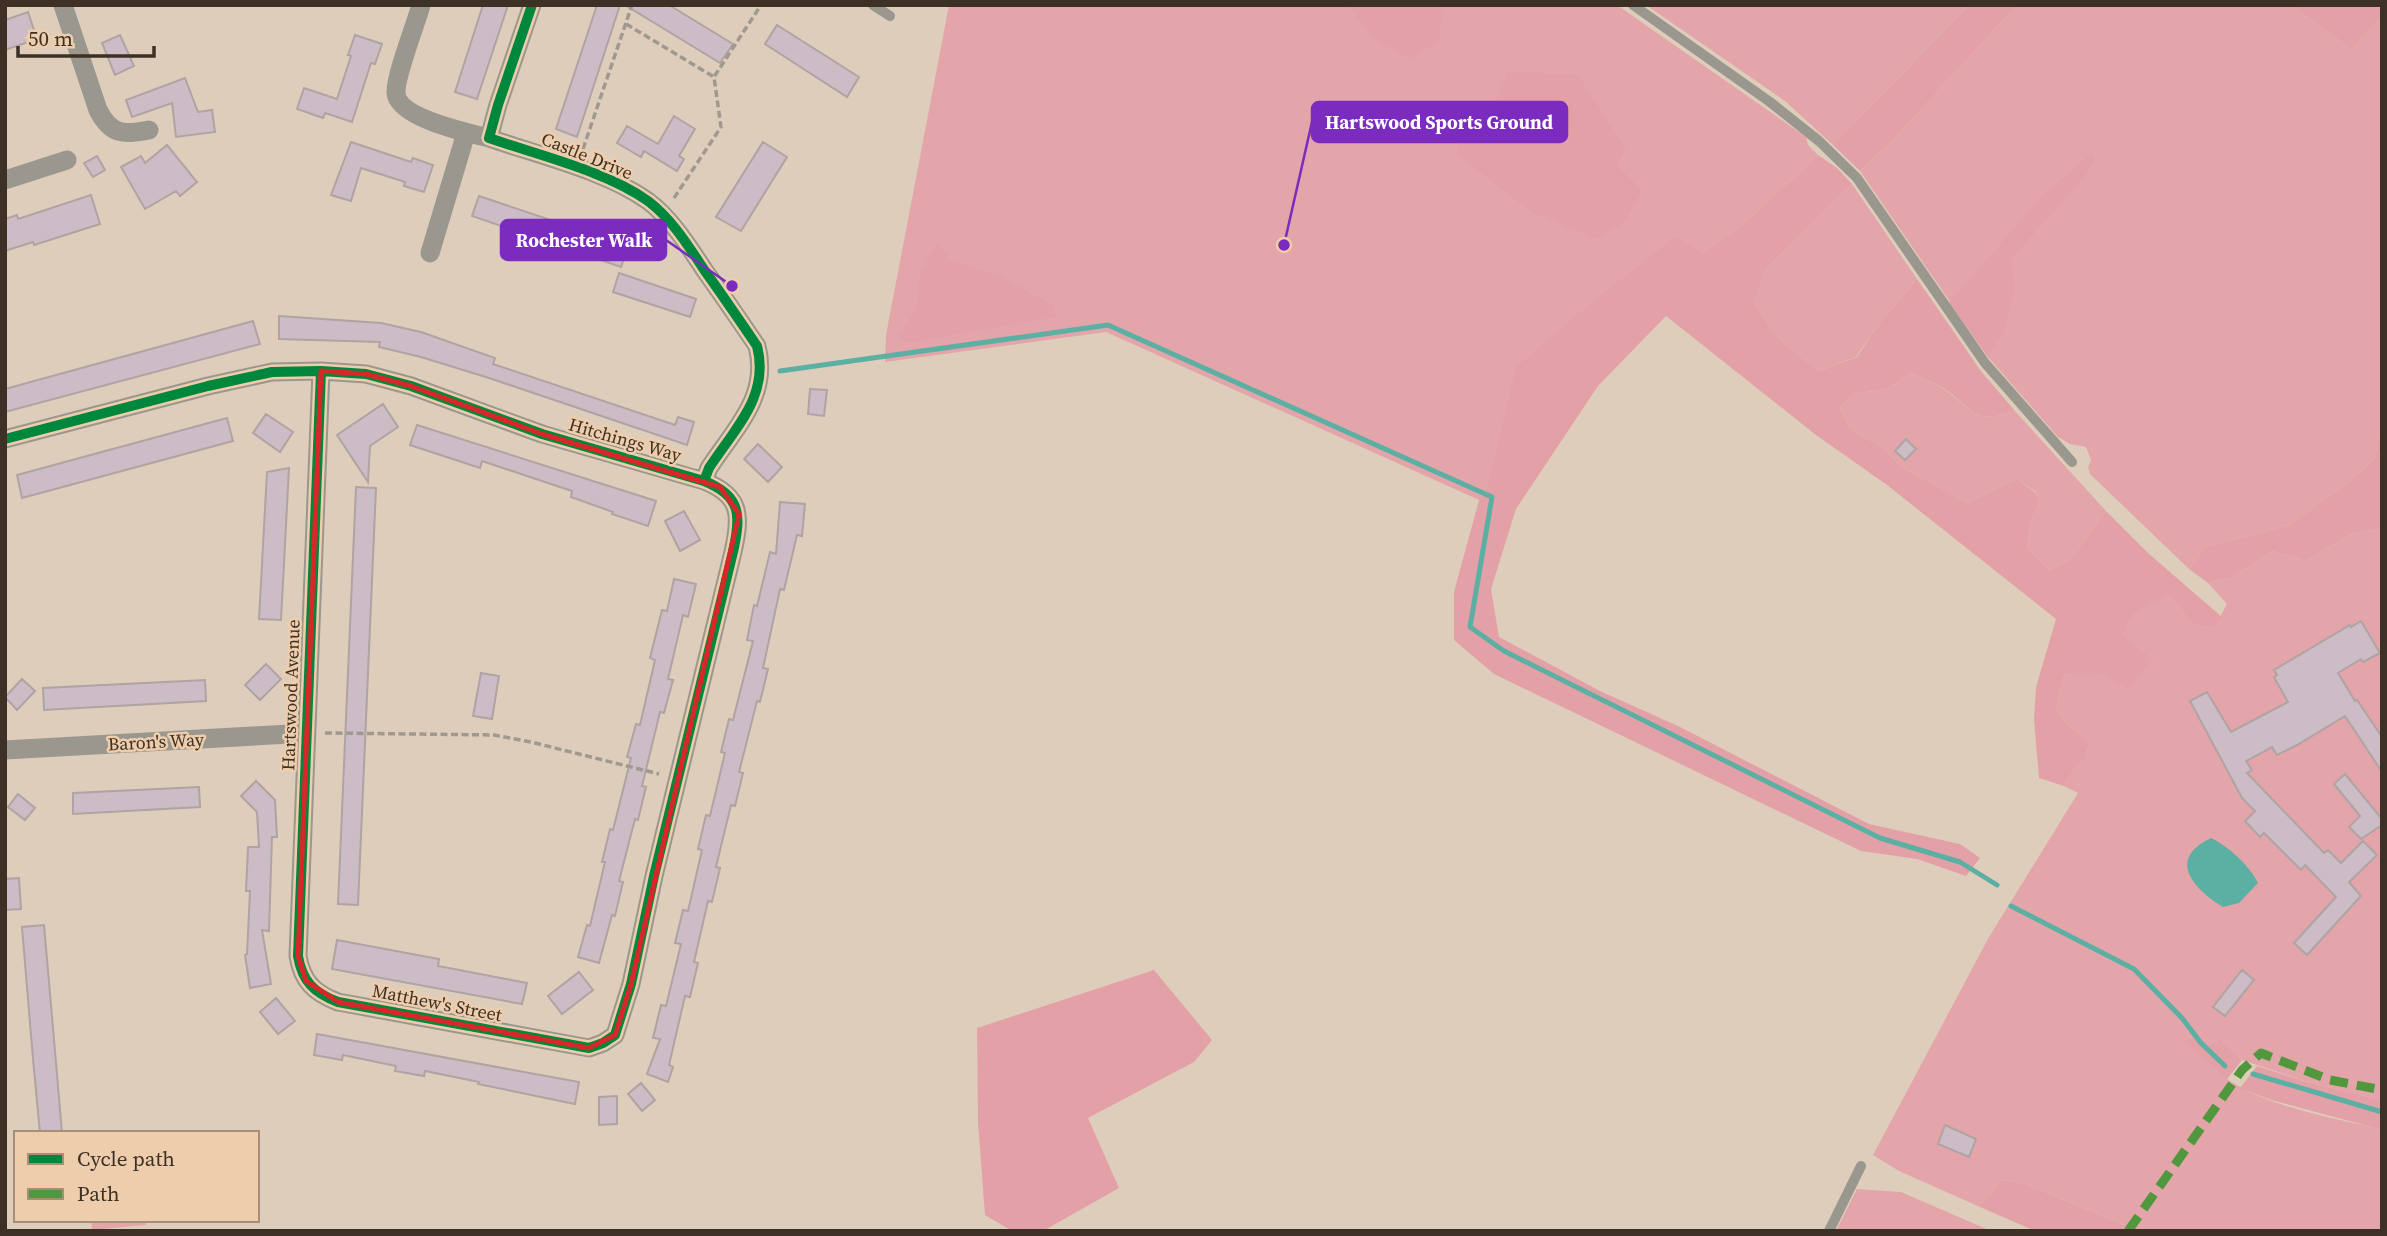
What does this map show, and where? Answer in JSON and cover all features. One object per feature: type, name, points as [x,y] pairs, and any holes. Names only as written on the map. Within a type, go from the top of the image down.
[{"type":"street","points":[[63,5],[103,120],[114,130],[127,135],[149,130]]},
{"type":"street","name":"Castle Drive","points":[[421,5],[396,95],[402,107],[414,114],[577,168],[648,201],[688,245],[757,346],[761,379],[756,396],[709,468],[704,481]]},
{"type":"street","points":[[489,138],[532,5]]},
{"type":"street","points":[[430,253],[467,132]]},
{"type":"street","points":[[5,180],[67,160]]},
{"type":"street","name":"Hitchings Way","points":[[5,439],[272,372],[321,370],[366,374],[411,386],[542,434],[704,481],[720,487],[732,497],[739,514],[738,530],[631,984],[615,1035],[589,1048],[530,1038]]},
{"type":"street","name":"Hartswood Avenue","points":[[321,370],[298,956],[300,970],[306,981],[323,997],[338,1002]]},
{"type":"street","name":"Baron's Way","points":[[5,750],[307,733]]},
{"type":"street","name":"Matthew's Street","points":[[338,1002],[530,1038]]},
{"type":"lane","points":[[873,5],[890,16]]},
{"type":"lane","points":[[1633,5],[1770,102],[1819,141],[1857,178],[1985,363],[2072,462]]},
{"type":"lane","points":[[1829,1231],[1861,1166]]},
{"type":"path","points":[[577,168],[632,5]]},
{"type":"path","points":[[663,215],[721,127],[713,77],[761,5]]},
{"type":"path","points":[[626,24],[713,77]]},
{"type":"path","points":[[307,733],[355,731],[494,735],[678,778]]},
{"type":"highlighted area","points":[[321,371],[366,374],[411,386],[542,434],[720,487],[739,514],[631,984],[615,1035],[589,1048],[338,1002],[306,981],[298,956]]},
{"type":"shaded area","points":[[949,5],[1617,5],[1806,137],[1808,145],[1818,155],[1741,226],[1702,253],[1488,484],[1479,500],[1106,332],[885,362],[886,335]]},
{"type":"shaded area","points":[[1348,5],[1436,5],[1442,14],[1439,41],[1410,59],[1373,39]]},
{"type":"shaded area","points":[[1646,5],[1969,5],[1833,145],[1785,101]]},
{"type":"shaded area","points":[[1969,5],[2017,5],[1894,139],[1860,171],[1833,145]]},
{"type":"shaded area","points":[[2017,5],[2291,5],[2352,50],[2382,15],[2382,420],[2375,458],[2350,481],[2289,525],[2205,547],[2189,569],[2090,474],[2088,467],[2091,460],[2086,447],[2070,444],[2058,437],[1988,357],[1860,171],[1894,139]]},
{"type":"shaded area","points":[[2291,5],[2382,5],[2382,15],[2352,50]]},
{"type":"shaded area","points":[[1509,71],[1578,75],[1626,149],[1617,165],[1642,190],[1625,222],[1595,239],[1530,211],[1459,156],[1453,111],[1493,107]]},
{"type":"shaded area","points":[[2091,154],[2095,159],[2083,179],[2011,259],[2015,287],[2004,331],[1988,357],[1949,303],[2043,195]]},
{"type":"shaded area","points":[[1818,155],[1837,168],[1852,184],[1766,269],[1754,303],[1779,339],[1819,371],[1857,357],[1878,325],[1917,279],[1981,371],[2015,411],[1990,417],[1976,414],[1946,390],[1910,373],[1887,389],[1852,394],[1840,408],[1851,430],[1884,448],[1900,466],[1968,503],[2017,479],[2036,493],[2039,504],[2031,521],[2027,548],[2049,570],[2070,560],[2106,511],[2148,553],[2222,617],[2214,628],[2193,625],[2170,596],[2140,609],[2126,627],[2123,636],[2153,660],[2128,689],[2101,673],[2065,673],[2056,709],[2063,721],[2089,742],[2086,759],[2076,767],[2064,786],[2039,778],[2034,720],[2036,687],[2056,619],[1887,485],[1816,435],[1666,316],[1598,386],[1516,509],[1491,589],[1499,637],[1600,691],[1680,727],[1869,824],[1960,844],[1980,858],[1966,876],[1917,859],[1861,851],[1494,674],[1454,640],[1454,592],[1479,500],[1488,484],[1516,367],[1587,306],[1676,236],[1702,253],[1741,226]]},
{"type":"shaded area","points":[[1852,184],[1917,279],[1878,325],[1856,357],[1819,371],[1779,339],[1754,303],[1766,269]]},
{"type":"shaded area","points":[[937,242],[950,259],[999,276],[1053,305],[1056,317],[907,343],[898,336],[916,309],[920,274]]},
{"type":"shaded area","points":[[1910,373],[1941,387],[1976,414],[1990,417],[2015,411],[2106,511],[2070,560],[2049,570],[2027,548],[2031,521],[2039,504],[2036,492],[2017,479],[1968,503],[1900,466],[1884,448],[1851,430],[1840,408],[1852,394],[1887,389]]},
{"type":"shaded area","points":[[2382,421],[2382,528],[2352,534],[2305,561],[2273,551],[2230,578],[2208,583],[2189,569],[2205,547],[2289,525],[2350,481],[2375,458]]},
{"type":"shaded area","points":[[2382,528],[2382,1100],[2311,1083],[2242,1060],[2221,1039],[2227,1079],[2244,1089],[2302,1110],[2382,1130],[2382,1231],[2139,1231],[2023,1183],[2001,1180],[1980,1207],[1899,1171],[1873,1155],[1989,937],[2078,793],[2064,786],[2076,767],[2086,759],[2089,742],[2063,721],[2056,709],[2065,673],[2101,673],[2123,636],[2126,622],[2146,603],[2170,596],[2193,625],[2214,628],[2227,604],[2208,583],[2230,578],[2273,551],[2305,561],[2352,534]]},
{"type":"shaded area","points":[[1154,970],[1212,1040],[1194,1062],[1088,1118],[1119,1188],[1043,1231],[1012,1231],[985,1215],[978,1122],[977,1028]]},
{"type":"shaded area","points":[[2199,1036],[2209,1046],[2221,1039],[2242,1060],[2227,1079],[2184,1041]]},
{"type":"shaded area","points":[[2257,1066],[2311,1083],[2382,1100],[2382,1130],[2271,1100],[2240,1088]]},
{"type":"shaded area","points":[[2001,1180],[2023,1183],[2139,1231],[2035,1231],[1980,1207]]},
{"type":"shaded area","points":[[1857,1189],[1901,1192],[1991,1231],[1836,1231]]},
{"type":"shaded area","points":[[91,1222],[146,1222],[146,1225],[92,1230]]},
{"type":"water","points":[[2211,838],[2238,857],[2258,883],[2239,903],[2223,907],[2202,891],[2189,873],[2187,864],[2190,855]]},
{"type":"building","points":[[483,5],[508,5],[477,99],[455,92]]},
{"type":"building","points":[[597,5],[620,5],[577,137],[556,129]]},
{"type":"building","points":[[625,5],[669,5],[733,44],[720,63]]},
{"type":"building","points":[[28,12],[37,39],[5,50],[5,20]]},
{"type":"building","points":[[777,25],[859,77],[847,97],[765,44]]},
{"type":"building","points":[[120,35],[134,66],[115,75],[102,43]]},
{"type":"building","points":[[355,35],[382,44],[375,64],[371,63],[352,122],[325,113],[323,118],[297,109],[304,88],[337,99]]},
{"type":"building","points":[[185,78],[198,112],[212,110],[215,132],[176,137],[172,103],[132,117],[126,100]]},
{"type":"building","points":[[674,116],[695,129],[679,156],[684,159],[677,171],[644,151],[641,157],[617,143],[627,126],[658,144]]},
{"type":"building","points":[[351,142],[411,162],[413,158],[433,165],[424,192],[404,186],[405,182],[361,168],[351,201],[331,195]]},
{"type":"building","points":[[763,142],[787,157],[741,231],[716,217]]},
{"type":"building","points":[[167,145],[197,182],[180,196],[176,191],[145,209],[121,167],[141,156],[145,163]]},
{"type":"building","points":[[97,156],[105,170],[93,177],[84,163]]},
{"type":"building","points":[[91,195],[100,224],[34,245],[33,242],[5,251],[5,219],[17,215],[18,219]]},
{"type":"building","points":[[479,196],[628,246],[621,267],[472,216]]},
{"type":"building","points":[[619,273],[696,299],[690,317],[613,292]]},
{"type":"building","points":[[279,316],[381,323],[421,332],[495,358],[493,364],[675,425],[678,417],[694,422],[687,445],[489,378],[379,347],[380,342],[279,339]]},
{"type":"building","points":[[253,321],[260,344],[5,412],[5,389]]},
{"type":"building","points":[[810,389],[827,390],[824,416],[808,414]]},
{"type":"building","points":[[383,404],[398,427],[370,446],[368,482],[337,435]]},
{"type":"building","points":[[266,414],[293,432],[280,452],[253,433]]},
{"type":"building","points":[[227,418],[233,441],[22,498],[17,475]]},
{"type":"building","points":[[417,425],[656,501],[648,526],[571,497],[572,491],[482,461],[480,468],[410,445]]},
{"type":"building","points":[[1906,439],[1916,449],[1905,460],[1895,451]]},
{"type":"building","points":[[758,444],[782,467],[768,482],[744,459]]},
{"type":"building","points":[[289,468],[281,620],[259,619],[267,472]]},
{"type":"building","points":[[356,487],[376,488],[358,905],[338,904]]},
{"type":"building","points":[[780,502],[805,504],[802,536],[797,535],[784,590],[780,589],[763,668],[768,669],[739,772],[743,773],[735,806],[731,805],[716,867],[720,868],[712,902],[708,901],[694,962],[698,963],[690,997],[685,996],[669,1065],[673,1067],[668,1082],[647,1074],[660,1039],[653,1038],[661,1005],[666,1006],[681,944],[675,943],[683,910],[688,911],[702,850],[698,849],[706,815],[710,816],[725,753],[721,752],[729,719],[733,720],[753,641],[747,640],[754,605],[757,606],[770,552],[776,554]]},
{"type":"building","points":[[684,511],[700,540],[680,551],[665,521]]},
{"type":"building","points":[[674,579],[696,584],[688,617],[683,615],[668,679],[673,680],[664,713],[660,712],[642,786],[646,787],[638,820],[635,819],[619,881],[623,882],[615,916],[612,915],[599,963],[578,957],[587,925],[590,926],[610,829],[613,830],[631,758],[627,757],[636,724],[640,725],[655,660],[650,658],[662,610],[667,611]]},
{"type":"building","points":[[2361,621],[2380,653],[2363,662],[2361,659],[2338,673],[2382,737],[2382,772],[2345,716],[2277,755],[2272,747],[2246,761],[2252,770],[2247,773],[2324,853],[2328,850],[2341,863],[2363,841],[2377,855],[2349,882],[2361,896],[2307,955],[2294,943],[2336,897],[2305,865],[2301,870],[2264,833],[2260,837],[2245,821],[2255,811],[2242,798],[2190,701],[2207,692],[2231,732],[2288,702],[2274,677],[2277,675],[2274,670]]},
{"type":"building","points":[[266,664],[281,679],[260,700],[245,685]]},
{"type":"building","points":[[481,673],[499,676],[492,719],[473,716]]},
{"type":"building","points":[[22,679],[35,691],[17,710],[5,697]]},
{"type":"building","points":[[205,680],[206,701],[44,710],[43,688]]},
{"type":"building","points":[[2345,774],[2382,819],[2382,825],[2361,839],[2349,827],[2360,816],[2334,784]]},
{"type":"building","points":[[256,781],[275,800],[277,837],[272,837],[269,931],[262,930],[271,984],[250,988],[245,955],[250,891],[246,891],[248,847],[259,847],[257,812],[241,796]]},
{"type":"building","points":[[199,787],[200,807],[73,814],[73,793]]},
{"type":"building","points":[[18,794],[35,808],[25,820],[8,807]]},
{"type":"building","points":[[19,878],[21,909],[5,910],[5,879]]},
{"type":"building","points":[[44,925],[62,1131],[40,1131],[22,927]]},
{"type":"building","points":[[337,940],[439,959],[438,966],[527,983],[522,1004],[332,969]]},
{"type":"building","points":[[2242,970],[2254,980],[2225,1016],[2213,1007]]},
{"type":"building","points":[[579,972],[593,990],[562,1014],[548,996]]},
{"type":"building","points":[[276,998],[295,1021],[278,1034],[260,1012]]},
{"type":"building","points":[[317,1034],[579,1082],[575,1104],[425,1071],[424,1076],[395,1071],[396,1066],[343,1055],[342,1060],[314,1055]]},
{"type":"building","points":[[641,1083],[655,1100],[642,1111],[628,1094]]},
{"type":"building","points":[[617,1096],[617,1124],[599,1125],[599,1097]]},
{"type":"building","points":[[1945,1125],[1976,1139],[1969,1157],[1938,1144]]},
{"type":"waterway","points":[[780,371],[1108,325],[1492,497],[1470,627],[1504,651],[1880,838],[1960,862],[1997,885]]},
{"type":"waterway","points":[[2011,906],[2134,969],[2225,1066]]},
{"type":"waterway","points":[[2253,1074],[2382,1112]]},
{"type":"marked path","points":[[2128,1231],[2242,1070],[2261,1053],[2330,1080],[2382,1090]]},
{"type":"cycle path","points":[[532,5],[489,138],[592,172],[648,201],[680,234],[757,346],[759,381],[754,396],[748,411],[709,468],[704,481]]},
{"type":"cycle path","points":[[5,439],[272,372],[321,371],[366,374],[411,386],[542,434],[704,481],[726,493],[736,509],[737,528],[733,552],[654,876],[631,984],[615,1035],[603,1043],[589,1048],[338,1002],[322,995],[310,985],[300,965],[298,956],[321,371]]},
{"type":"place","name":"Hartswood Sports Ground","points":[[1284,245]]},
{"type":"place","name":"Rochester Walk","points":[[732,286]]}]
